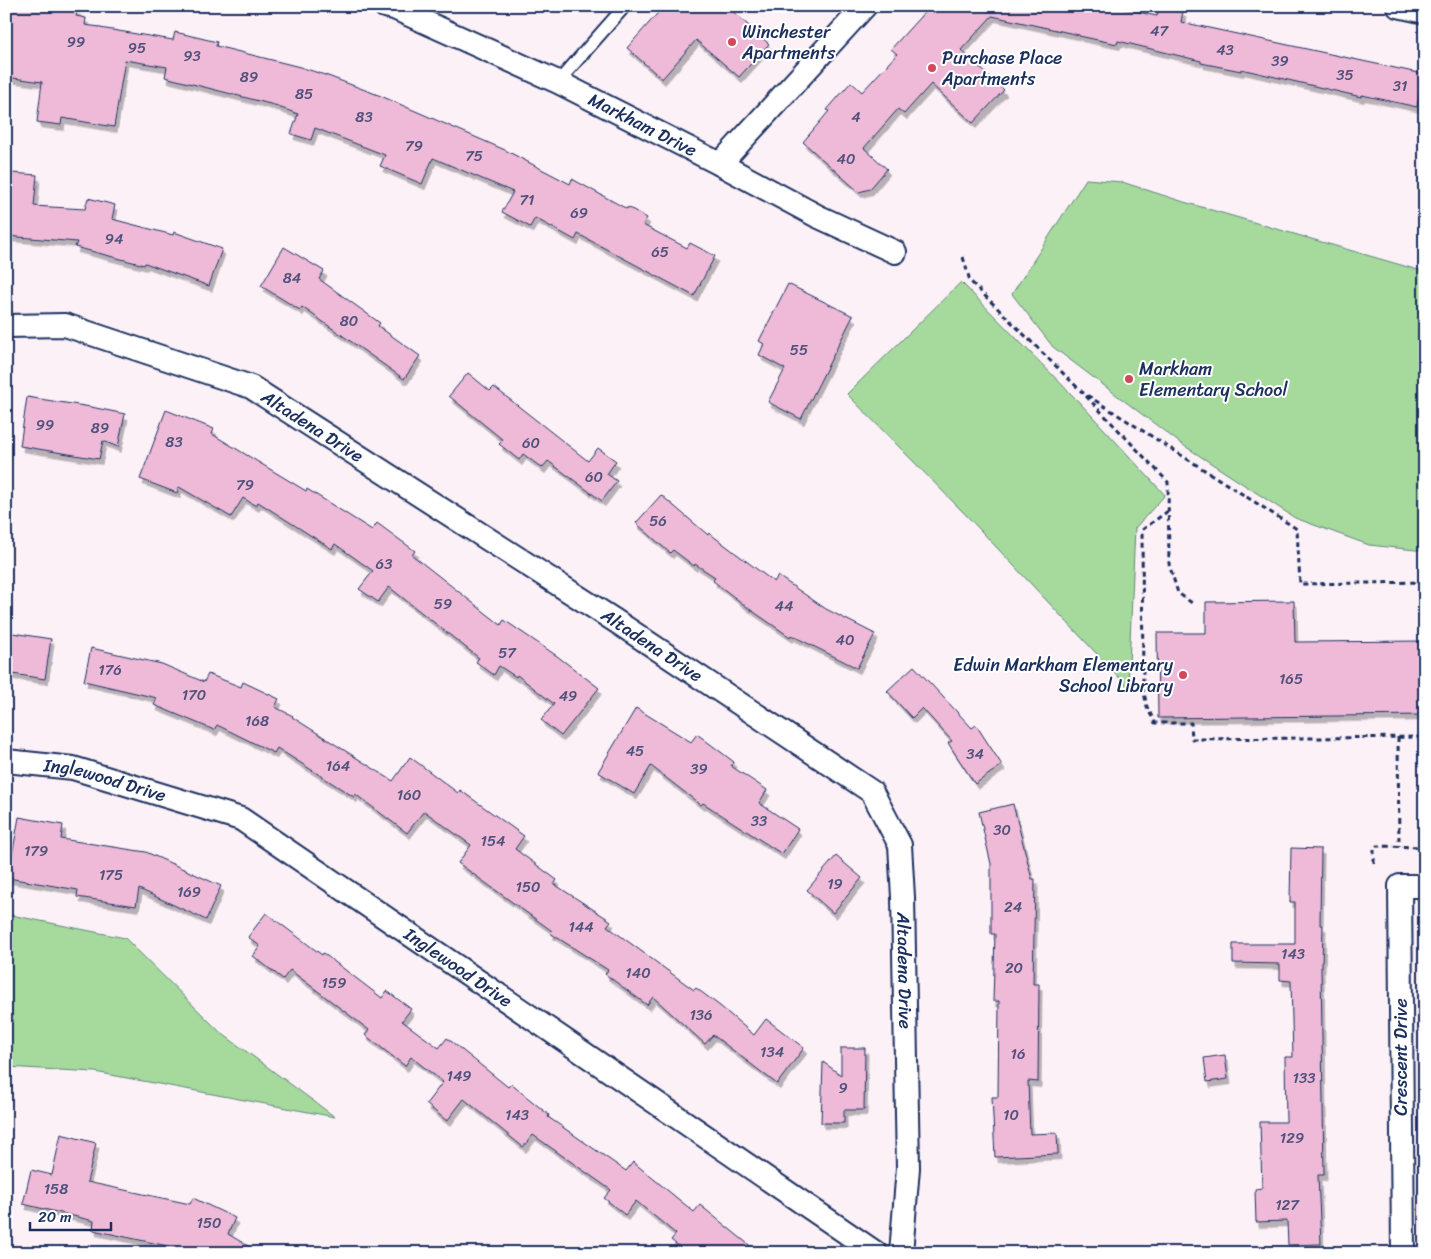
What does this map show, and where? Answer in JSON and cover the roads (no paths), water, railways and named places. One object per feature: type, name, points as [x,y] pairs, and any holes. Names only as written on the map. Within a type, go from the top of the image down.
[{"type":"street","name":"Markham Drive","points":[[386,6],[558,82],[720,164],[817,216],[895,252]]},
{"type":"street","points":[[720,164],[865,6]]},
{"type":"street","points":[[1398,6],[1425,12]]},
{"type":"street","name":"Altadena Drive","points":[[6,326],[65,325],[251,387],[614,620],[872,792],[900,845],[903,897],[908,1168],[901,1253]]},
{"type":"street","name":"Inglewood Drive","points":[[6,761],[73,768],[242,819],[876,1253]]},
{"type":"street","name":"Crescent Drive","points":[[1402,1253],[1400,886],[1425,886]]},
{"type":"lane","points":[[558,82],[625,6]]},
{"type":"place","name":"Winchester Apartments","points":[[732,42]]},
{"type":"place","name":"Purchase Place Apartments","points":[[932,68]]},
{"type":"place","name":"Markham Elementary School","points":[[1129,379]]},
{"type":"place","name":"Edwin Markham Elementary School Library","points":[[1183,675]]}]
